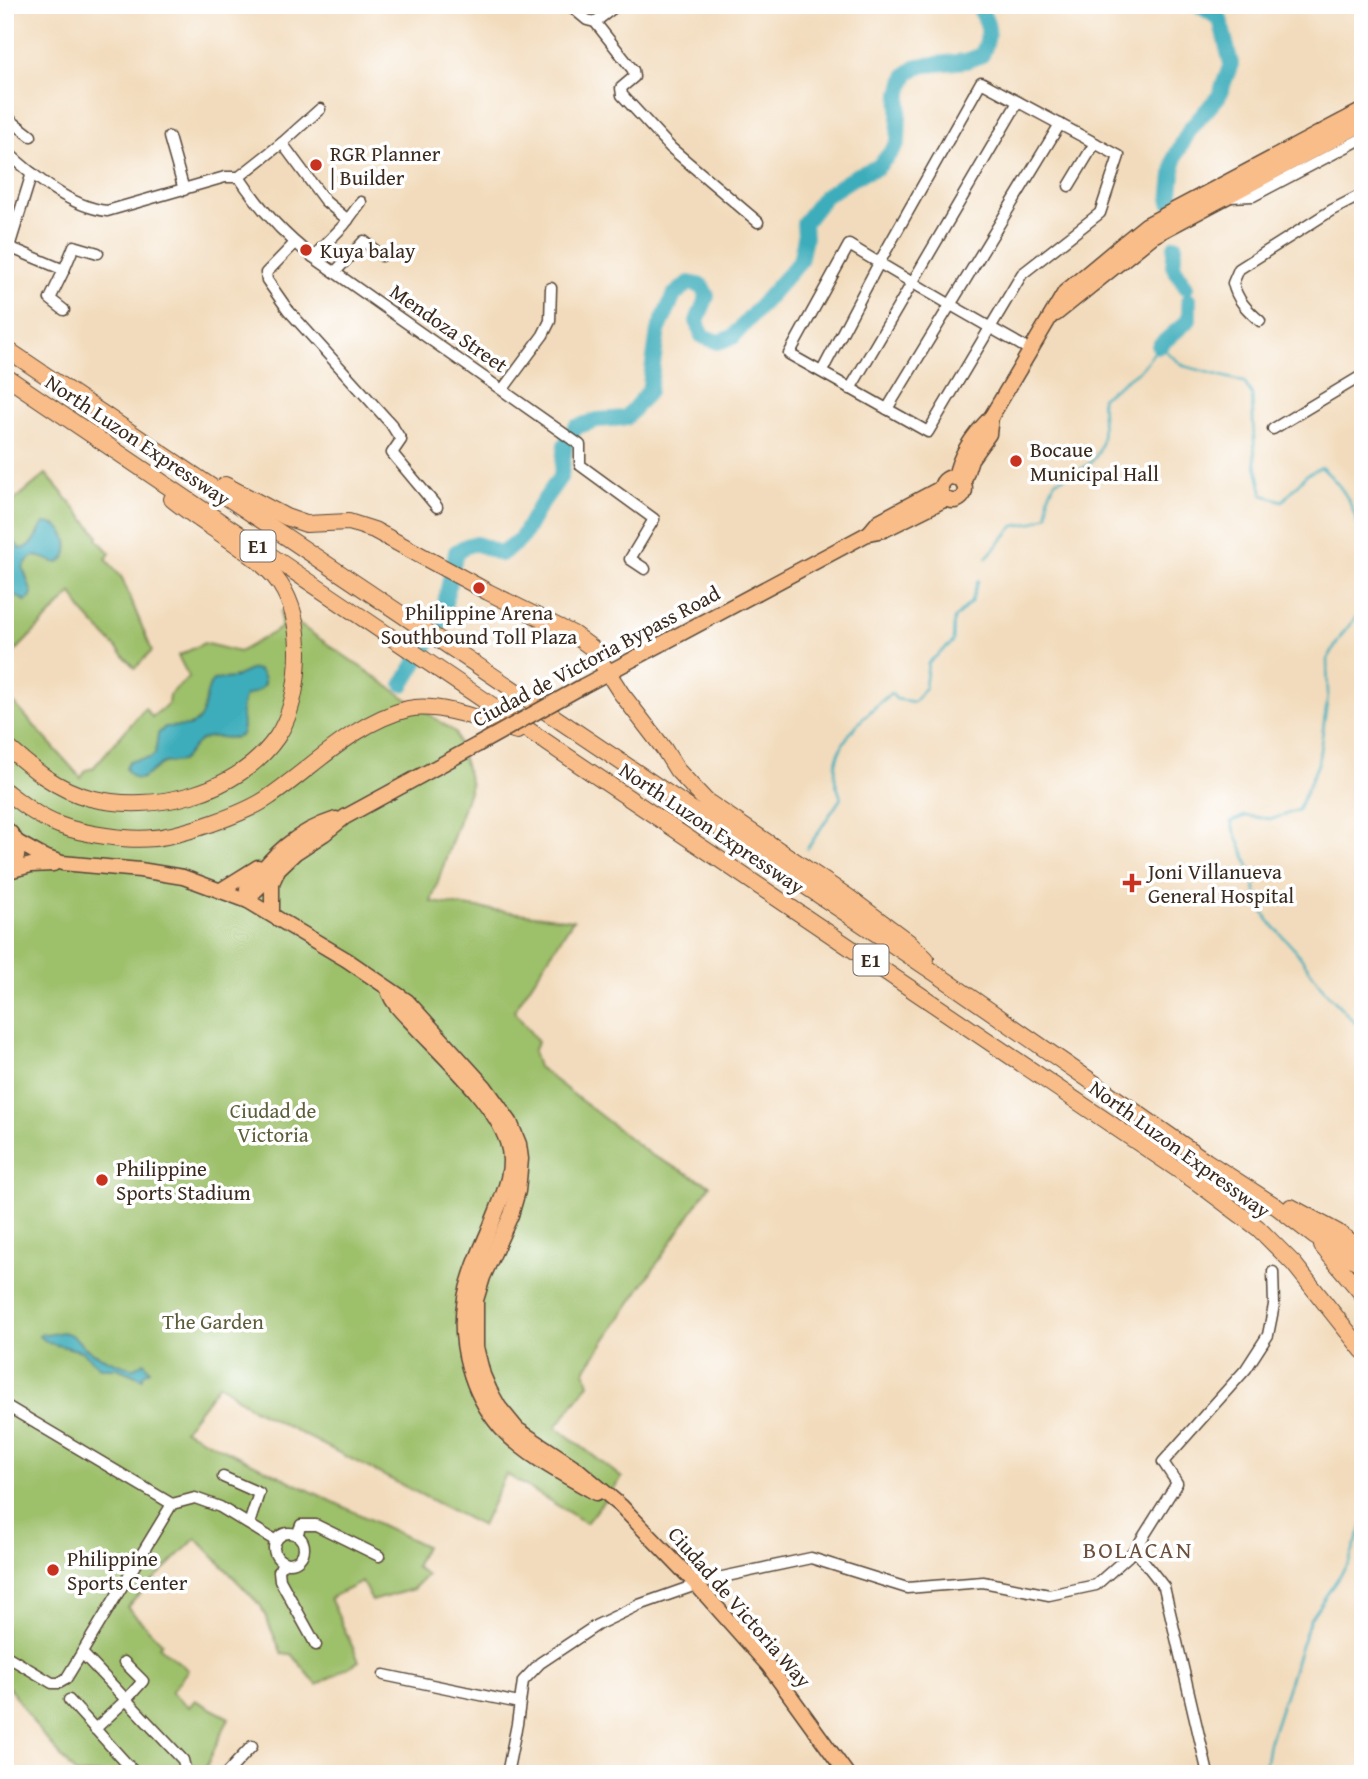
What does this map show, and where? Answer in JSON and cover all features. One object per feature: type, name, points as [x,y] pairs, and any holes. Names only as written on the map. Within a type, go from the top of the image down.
[{"type":"highway","name":"North Luzon Expressway","points":[[5,348],[947,981],[1206,1161],[1277,1207],[1314,1236],[1363,1265]]},
{"type":"highway","name":"North Luzon Expressway","points":[[5,376],[1198,1183],[1258,1228],[1294,1264],[1363,1351]]},
{"type":"highway","points":[[148,445],[286,517],[306,524],[349,522],[374,530],[470,583],[573,634],[592,648],[633,710],[664,748],[677,771],[706,801],[848,897],[911,944],[947,981]]},
{"type":"highway","points":[[5,745],[26,764],[57,785],[89,798],[144,804],[195,793],[222,782],[245,768],[265,752],[278,735],[289,713],[295,694],[298,659],[296,627],[292,609],[281,586],[267,568],[189,513],[117,452]]},
{"type":"highway","points":[[5,790],[38,816],[61,826],[153,838],[207,824],[268,799],[300,772],[359,732],[388,716],[411,708],[439,709],[543,739]]},
{"type":"highway","points":[[1206,1161],[1257,1184],[1302,1215],[1336,1232],[1363,1250]]},
{"type":"highway","name":"North Luzon Expressway","points":[[1314,1236],[1363,1295]]},
{"type":"main road","points":[[959,481],[989,434],[991,417],[1052,317],[1150,231],[1363,110]]},
{"type":"main road","points":[[1194,208],[1227,198],[1363,124]]},
{"type":"main road","points":[[944,481],[959,481],[964,492],[960,499],[953,501],[944,493],[944,481]]},
{"type":"main road","name":"Ciudad de Victoria Bypass Road","points":[[244,899],[274,864],[324,834],[345,817],[869,533],[878,521],[944,493]]},
{"type":"main road","points":[[5,828],[17,842],[16,859],[5,872]]},
{"type":"main road","name":"Ciudad de Victoria Way","points":[[17,842],[62,863],[141,870],[183,877],[244,899],[272,913],[387,989],[399,1008],[481,1090],[508,1143],[514,1181],[471,1274],[465,1298],[463,1331],[488,1409],[510,1436],[566,1476],[621,1506],[696,1584],[768,1665],[847,1774]]},
{"type":"main road","points":[[5,872],[31,865],[62,863]]},
{"type":"main road","points":[[221,890],[274,864]]},
{"type":"main road","points":[[272,913],[274,864]]},
{"type":"street","points":[[569,5],[587,20],[595,22],[634,72],[632,79],[621,88],[622,95],[671,148],[758,222]]},
{"type":"street","points":[[595,22],[617,5]]},
{"type":"street","points":[[822,371],[879,263],[981,82],[1119,156],[1100,213],[1022,274],[990,327],[928,432],[789,355],[849,245],[879,263],[951,304],[990,327],[1030,350]]},
{"type":"street","points":[[850,389],[1018,102]]},
{"type":"street","points":[[5,150],[32,173],[72,199],[95,210],[107,211],[225,177],[239,177],[320,109]]},
{"type":"street","points":[[5,116],[31,136]]},
{"type":"street","points":[[887,410],[1060,124]]},
{"type":"street","points":[[169,136],[184,190]]},
{"type":"street","points":[[1227,198],[1253,196],[1363,138]]},
{"type":"street","points":[[282,143],[325,201],[348,220]]},
{"type":"street","points":[[1069,186],[1095,143]]},
{"type":"street","points":[[32,173],[7,246],[64,270]]},
{"type":"street","name":"Mendoza Street","points":[[239,177],[295,243],[578,443],[580,465],[654,519],[631,559],[645,569]]},
{"type":"street","points":[[1259,321],[1245,308],[1235,290],[1233,283],[1239,269],[1332,210],[1363,194]]},
{"type":"street","points":[[313,257],[361,202]]},
{"type":"street","points":[[335,272],[364,241],[382,256]]},
{"type":"street","points":[[295,243],[266,274],[267,280],[288,310],[391,424],[401,440],[392,453],[437,508]]},
{"type":"street","points":[[64,310],[50,299],[74,246],[98,253]]},
{"type":"street","points":[[503,389],[550,321],[551,288]]},
{"type":"street","points":[[1273,429],[1363,374]]},
{"type":"street","points":[[507,1774],[523,1681],[540,1663],[597,1625],[639,1605],[696,1584],[811,1558],[907,1588],[983,1582],[1049,1595],[1096,1585],[1135,1550],[1177,1483],[1163,1462],[1246,1369],[1268,1335],[1273,1306],[1273,1272]]},
{"type":"street","points":[[5,1405],[172,1504]]},
{"type":"street","points":[[222,1477],[259,1493],[249,1524]]},
{"type":"street","points":[[5,1655],[52,1683],[66,1679],[172,1504],[195,1498],[219,1507],[276,1541]]},
{"type":"street","points":[[297,1535],[302,1525],[316,1525],[379,1556]]},
{"type":"street","points":[[283,1562],[274,1551],[276,1541],[283,1534],[297,1535]]},
{"type":"street","points":[[283,1562],[295,1562],[302,1556],[304,1547],[297,1535]]},
{"type":"street","points":[[1135,1550],[1164,1587],[1208,1774]]},
{"type":"street","points":[[283,1562],[279,1572],[280,1580],[316,1646]]},
{"type":"street","points":[[82,1653],[183,1760],[185,1768],[179,1774]]},
{"type":"street","points":[[95,1729],[143,1681],[124,1662]]},
{"type":"street","points":[[384,1675],[519,1703]]},
{"type":"street","points":[[69,1700],[136,1774]]},
{"type":"street","points":[[226,1774],[252,1746]]},
{"type":"green space","points":[[46,474],[98,535],[97,539],[110,553],[106,559],[122,578],[152,651],[135,668],[82,611],[72,593],[5,662],[5,508]]},
{"type":"green space","name":"Ciudad de Victoria","points":[[281,612],[455,732],[471,785],[431,902],[573,920],[514,1011],[538,1042],[533,1051],[538,1067],[651,1155],[710,1185],[585,1370],[589,1384],[556,1427],[622,1478],[586,1523],[506,1474],[482,1526],[251,1408],[219,1384],[184,1430],[425,1546],[415,1567],[427,1575],[413,1589],[372,1601],[362,1582],[330,1598],[359,1661],[317,1685],[292,1654],[282,1654],[261,1606],[196,1538],[127,1607],[162,1643],[159,1646],[188,1670],[171,1692],[189,1707],[195,1700],[229,1718],[204,1771],[200,1774],[76,1774],[41,1733],[5,1682],[5,693],[81,778],[86,770],[93,768],[145,708],[152,717],[168,704],[169,695],[189,677],[178,656],[204,643],[239,652],[281,628]]},
{"type":"water","points":[[44,523],[56,526],[64,534],[67,545],[65,558],[58,563],[39,556],[31,558],[23,568],[32,593],[30,598],[25,601],[10,593],[5,595],[5,531],[20,549],[25,548],[32,543]]},
{"type":"water","points":[[252,669],[258,670],[262,675],[264,684],[259,690],[245,696],[240,736],[206,738],[195,745],[181,761],[164,763],[140,779],[131,776],[126,769],[129,761],[150,758],[155,754],[158,734],[165,727],[188,726],[199,719],[213,680],[233,678]]},
{"type":"water","points":[[62,1332],[72,1335],[86,1348],[112,1361],[134,1368],[144,1362],[150,1370],[143,1375],[143,1379],[117,1368],[101,1368],[81,1351],[49,1343],[39,1336],[42,1333],[46,1335]]},
{"type":"waterway","points":[[403,684],[441,621],[456,552],[463,547],[478,544],[501,554],[521,539],[561,476],[565,445],[576,427],[597,420],[626,418],[649,391],[658,331],[674,295],[689,283],[702,286],[707,296],[697,321],[702,336],[718,342],[733,337],[800,261],[805,238],[804,223],[825,196],[856,176],[878,167],[898,142],[900,93],[907,74],[918,66],[966,61],[982,55],[988,29],[977,5]]},
{"type":"waterway","points":[[1170,202],[1175,157],[1190,129],[1219,96],[1231,64],[1220,19],[1199,5]]},
{"type":"waterway","points":[[1175,246],[1173,266],[1186,287]]},
{"type":"waterway","points":[[1159,346],[1189,320],[1189,301]]},
{"type":"waterway","points":[[986,558],[1014,526],[1033,523],[1048,515],[1048,497],[1055,481],[1085,467],[1093,460],[1099,452],[1101,442],[1101,398],[1142,368],[1159,346],[1184,366],[1244,382],[1252,395],[1255,460],[1263,495],[1283,501],[1306,475],[1321,467],[1344,492],[1363,542]]},
{"type":"waterway","points":[[807,849],[841,798],[835,780],[836,764],[845,740],[862,719],[891,693],[896,699],[914,702],[925,687],[928,663],[953,642],[954,619],[971,602],[978,581]]},
{"type":"waterway","points":[[1363,609],[1343,633],[1327,660],[1328,695],[1318,764],[1298,810],[1272,819],[1245,816],[1231,822],[1253,876],[1258,903],[1268,920],[1296,951],[1325,991],[1363,1031]]},
{"type":"waterway","points":[[1264,1774],[1269,1743],[1310,1619],[1349,1562],[1363,1524]]},
{"type":"place","name":"RGR Planner | Builder","points":[[316,165]]},
{"type":"place","name":"Kuya balay","points":[[306,250]]},
{"type":"place","name":"Bocaue Municipal Hall","points":[[1016,461]]},
{"type":"place","name":"Philippine Arena Southbound Toll Plaza","points":[[479,588]]},
{"type":"place","name":"Joni Villanueva General Hospital","points":[[1132,883]]},
{"type":"place","name":"Philippine Sports Stadium","points":[[102,1180]]},
{"type":"place","name":"Philippine Sports Center","points":[[53,1570]]},
{"type":"district","name":"BOLACAN","points":[[1138,1549]]},
{"type":"park label","name":"The Garden","points":[[213,1321]]}]
